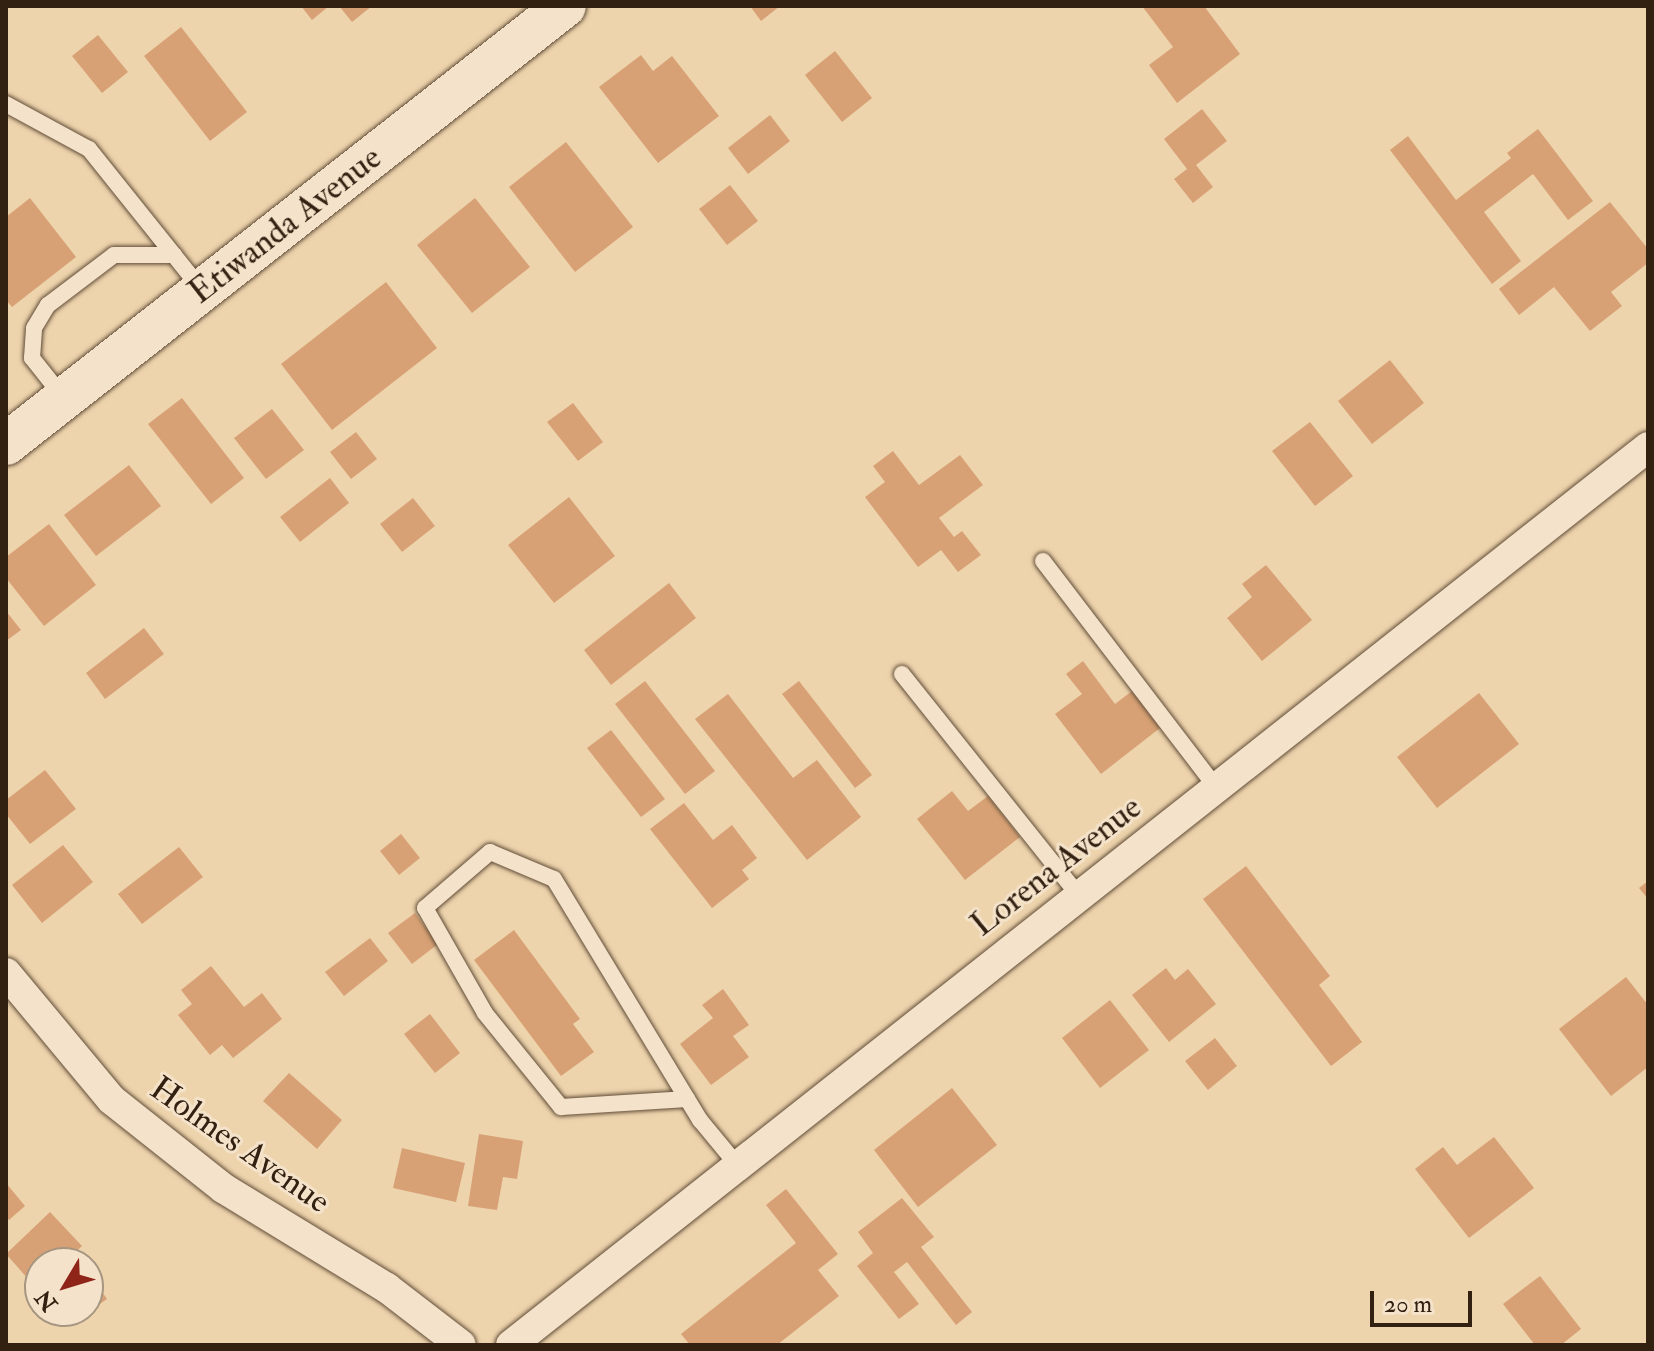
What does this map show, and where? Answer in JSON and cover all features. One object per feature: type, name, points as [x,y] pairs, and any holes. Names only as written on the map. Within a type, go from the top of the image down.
[{"type":"street","name":"Etiwanda Avenue","points":[[6,444],[565,6]]},
{"type":"street","name":"Lorena Avenue","points":[[511,1345],[1648,447]]},
{"type":"street","name":"Holmes Avenue","points":[[6,973],[112,1100],[223,1188],[387,1288],[461,1345]]},
{"type":"lane","points":[[6,104],[89,149],[202,290]]},
{"type":"lane","points":[[64,398],[32,358],[34,328],[48,305],[114,255],[174,255]]},
{"type":"lane","points":[[1043,561],[1216,787]]},
{"type":"lane","points":[[902,674],[1079,896]]},
{"type":"lane","points":[[687,1099],[561,1107],[485,1013],[425,908],[490,852],[554,879],[687,1099],[738,1166]]},
{"type":"building","points":[[301,6],[329,6],[312,20]]},
{"type":"building","points":[[339,6],[372,6],[352,22]]},
{"type":"building","points":[[750,6],[780,6],[761,21]]},
{"type":"building","points":[[1142,6],[1204,6],[1240,54],[1177,103],[1149,65],[1173,47]]},
{"type":"building","points":[[181,27],[247,112],[210,141],[144,56]]},
{"type":"building","points":[[98,35],[128,72],[102,93],[72,56]]},
{"type":"building","points":[[835,51],[872,98],[842,122],[805,75]]},
{"type":"building","points":[[641,55],[653,71],[672,56],[719,116],[658,163],[599,87]]},
{"type":"building","points":[[1202,109],[1227,141],[1196,165],[1213,187],[1193,203],[1174,179],[1187,169],[1164,139]]},
{"type":"building","points":[[770,115],[790,141],[748,174],[728,148]]},
{"type":"building","points":[[1538,129],[1593,201],[1568,220],[1533,174],[1484,212],[1521,261],[1492,284],[1390,150],[1408,136],[1456,200],[1511,158],[1507,153]]},
{"type":"building","points":[[566,142],[633,227],[575,272],[509,187]]},
{"type":"building","points":[[730,185],[758,221],[727,245],[699,209]]},
{"type":"building","points":[[30,198],[76,257],[12,307],[6,300],[6,217]]},
{"type":"building","points":[[475,198],[530,267],[472,313],[417,245]]},
{"type":"building","points":[[1610,202],[1648,249],[1648,263],[1611,292],[1622,306],[1590,331],[1554,287],[1519,315],[1499,289]]},
{"type":"building","points":[[386,282],[437,348],[332,430],[281,364]]},
{"type":"building","points":[[1390,360],[1424,403],[1372,444],[1338,401]]},
{"type":"building","points":[[182,398],[244,478],[211,504],[148,424]]},
{"type":"building","points":[[573,403],[603,442],[578,461],[547,422]]},
{"type":"building","points":[[272,409],[304,450],[266,479],[234,438]]},
{"type":"building","points":[[1310,422],[1353,476],[1315,506],[1272,451]]},
{"type":"building","points":[[356,432],[377,459],[351,479],[330,452]]},
{"type":"building","points":[[893,451],[919,485],[960,455],[983,485],[939,518],[954,537],[962,531],[981,555],[958,572],[941,550],[918,567],[865,497],[885,482],[873,466]]},
{"type":"building","points":[[129,465],[161,506],[96,556],[64,515]]},
{"type":"building","points":[[330,478],[349,503],[300,542],[280,517]]},
{"type":"building","points":[[569,497],[615,556],[554,603],[508,545]]},
{"type":"building","points":[[413,498],[435,526],[402,552],[380,524]]},
{"type":"building","points":[[49,524],[96,585],[44,626],[6,578],[6,557]]},
{"type":"building","points":[[1266,565],[1312,620],[1262,661],[1227,618],[1252,597],[1242,584]]},
{"type":"building","points":[[669,583],[696,618],[611,685],[584,650]]},
{"type":"building","points":[[6,611],[21,630],[6,641]]},
{"type":"building","points":[[144,628],[164,654],[105,699],[86,673]]},
{"type":"building","points":[[1083,661],[1115,704],[1132,691],[1160,728],[1101,774],[1055,714],[1082,694],[1066,674]]},
{"type":"building","points":[[645,681],[715,771],[685,794],[615,704]]},
{"type":"building","points":[[799,681],[872,775],[855,788],[782,694]]},
{"type":"building","points":[[1479,693],[1519,744],[1437,808],[1397,757]]},
{"type":"building","points":[[728,694],[793,778],[817,760],[861,817],[807,860],[695,719]]},
{"type":"building","points":[[611,730],[665,799],[641,817],[587,748]]},
{"type":"building","points":[[45,770],[76,809],[30,844],[6,814],[6,800]]},
{"type":"building","points":[[952,791],[968,811],[988,796],[1020,837],[965,880],[917,819]]},
{"type":"building","points":[[684,803],[713,840],[732,825],[757,858],[742,870],[749,879],[712,908],[650,829]]},
{"type":"building","points":[[401,834],[420,858],[399,875],[380,851]]},
{"type":"building","points":[[63,845],[93,882],[42,923],[12,885]]},
{"type":"building","points":[[179,847],[203,877],[142,924],[118,894]]},
{"type":"building","points":[[1246,866],[1330,976],[1319,985],[1362,1042],[1331,1066],[1203,899]]},
{"type":"building","points":[[1648,881],[1648,899],[1639,888]]},
{"type":"building","points":[[415,913],[438,944],[412,964],[388,933]]},
{"type":"building","points":[[514,930],[580,1019],[573,1024],[594,1052],[561,1076],[474,960]]},
{"type":"building","points":[[370,938],[388,961],[344,996],[325,972]]},
{"type":"building","points":[[211,966],[244,1007],[262,993],[282,1019],[233,1058],[222,1045],[210,1055],[178,1015],[192,1004],[181,990]]},
{"type":"building","points":[[1166,968],[1175,980],[1188,969],[1216,1004],[1169,1042],[1132,995]]},
{"type":"building","points":[[1626,977],[1648,1005],[1648,1067],[1611,1096],[1559,1029]]},
{"type":"building","points":[[723,989],[749,1025],[733,1036],[749,1057],[711,1085],[680,1044],[713,1018],[702,1005]]},
{"type":"building","points":[[1110,1000],[1149,1050],[1100,1088],[1062,1038]]},
{"type":"building","points":[[430,1014],[460,1053],[435,1073],[404,1034]]},
{"type":"building","points":[[1215,1038],[1237,1066],[1208,1090],[1185,1061]]},
{"type":"building","points":[[289,1073],[342,1120],[317,1149],[263,1101]]},
{"type":"building","points":[[952,1088],[997,1145],[918,1207],[874,1150]]},
{"type":"building","points":[[479,1134],[523,1141],[517,1179],[503,1177],[497,1210],[468,1206]]},
{"type":"building","points":[[1494,1137],[1534,1188],[1469,1238],[1415,1169],[1443,1147],[1457,1165]]},
{"type":"building","points":[[402,1148],[465,1163],[456,1202],[393,1188]]},
{"type":"building","points":[[6,1183],[25,1206],[9,1220],[6,1216]]},
{"type":"building","points":[[786,1189],[838,1254],[818,1270],[839,1296],[777,1345],[690,1345],[681,1334],[796,1243],[766,1205]]},
{"type":"building","points":[[902,1198],[934,1237],[921,1247],[972,1312],[956,1325],[907,1262],[894,1272],[919,1304],[899,1319],[857,1266],[873,1253],[858,1232]]},
{"type":"building","points":[[50,1212],[82,1246],[24,1247],[24,1274],[6,1254]]},
{"type":"building","points":[[1540,1276],[1581,1329],[1561,1345],[1535,1345],[1503,1304]]}]
